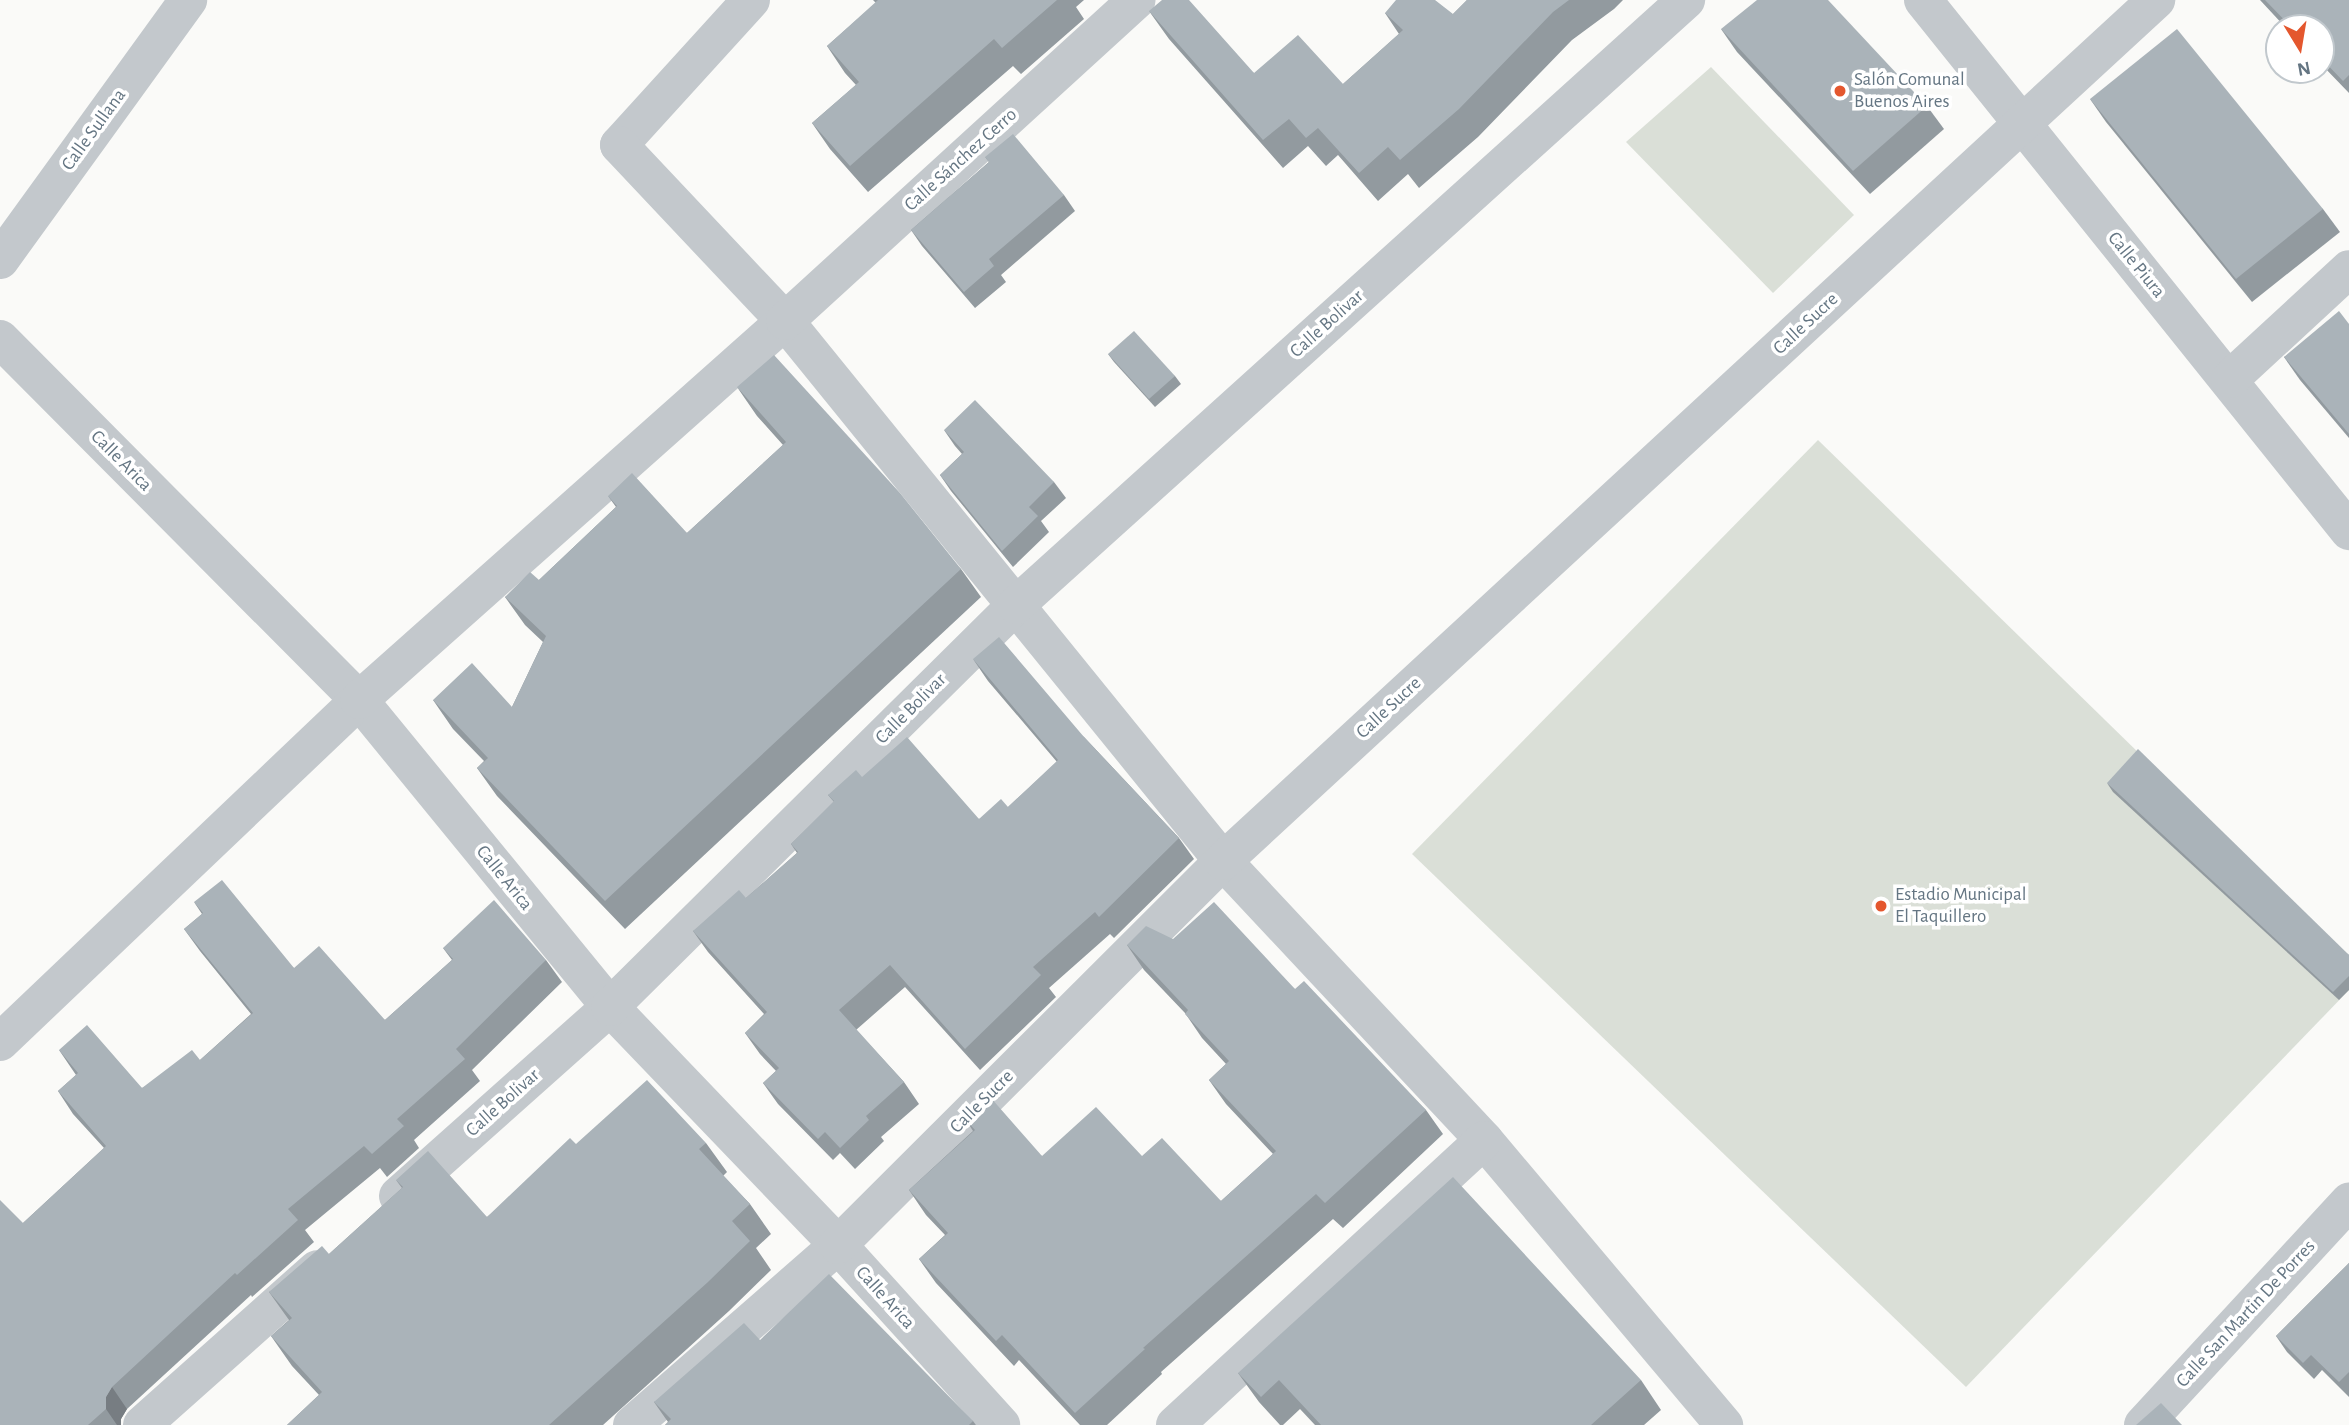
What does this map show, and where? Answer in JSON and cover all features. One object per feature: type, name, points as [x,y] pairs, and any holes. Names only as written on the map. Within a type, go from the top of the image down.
[{"type":"street","name":"Calle Sullana","points":[[0,260],[188,0]]},
{"type":"street","points":[[751,0],[619,145],[785,321],[1223,861],[1484,1140],[1724,1425]]},
{"type":"street","name":"Calle Sánchez Cerro","points":[[0,1042],[359,700],[785,321],[1138,0]]},
{"type":"street","name":"Calle Bolivar","points":[[371,1221],[610,1007],[1016,605],[1686,0]]},
{"type":"street","name":"Calle Piura","points":[[1923,0],[2230,379],[2349,531]]},
{"type":"street","name":"Calle Sucre","points":[[632,1425],[838,1245],[1223,861],[2156,0]]},
{"type":"street","points":[[2230,379],[2349,269]]},
{"type":"street","name":"Calle Arica","points":[[0,339],[359,700],[610,1007],[838,1245],[1001,1425]]},
{"type":"street","points":[[1175,1425],[1484,1140]]},
{"type":"street","name":"Calle San Martin De Porres","points":[[2143,1425],[2349,1202]]},
{"type":"street","points":[[142,1425],[340,1249]]},
{"type":"shaded area","points":[[1711,67],[1854,215],[1773,293],[1626,142]]},
{"type":"shaded area","name":"Estadio Municipal El Taquillero","points":[[1818,440],[2349,958],[2349,990],[1966,1387],[1412,854]]},
{"type":"building","points":[[878,0],[1057,0],[1002,48],[994,39],[850,166],[812,123],[859,82],[827,46]]},
{"type":"building","points":[[1162,0],[1189,0],[1254,73],[1298,35],[1343,84],[1403,30],[1385,13],[1396,0],[1435,0],[1453,14],[1467,0],[1569,0],[1553,12],[1459,109],[1400,160],[1388,147],[1359,173],[1318,128],[1306,138],[1289,119],[1263,140],[1149,11]]},
{"type":"building","name":"Salón Comunal Buenos Aires","points":[[1757,0],[1828,0],[1927,106],[1853,171],[1721,29]]},
{"type":"building","points":[[2265,0],[2349,0],[2349,75],[2343,81],[2335,73],[2335,14],[2278,14]]},
{"type":"building","points":[[2177,29],[2323,209],[2236,279],[2090,99]]},
{"type":"building","points":[[1013,134],[1064,195],[989,259],[994,266],[964,292],[911,230],[989,162],[985,157]]},
{"type":"building","points":[[2339,311],[2349,324],[2349,434],[2284,357]]},
{"type":"building","points":[[1134,331],[1175,376],[1149,399],[1108,354]]},
{"type":"building","points":[[774,355],[900,493],[961,569],[605,901],[477,768],[488,758],[433,700],[472,663],[512,707],[546,636],[505,597],[530,572],[539,580],[617,506],[608,496],[632,473],[687,533],[786,442],[737,387]]},
{"type":"building","points":[[975,400],[1054,482],[1029,507],[1038,516],[1002,551],[940,475],[964,452],[944,430]]},
{"type":"building","points":[[999,637],[1084,737],[1179,838],[1099,917],[1095,912],[1033,967],[1041,975],[965,1049],[890,965],[839,1010],[904,1082],[866,1116],[869,1120],[840,1148],[825,1132],[818,1139],[763,1083],[779,1068],[745,1033],[767,1012],[693,931],[739,890],[746,898],[798,852],[791,844],[834,801],[828,795],[856,770],[862,777],[907,737],[979,819],[1001,799],[1008,807],[1058,760],[973,659]]},
{"type":"building","points":[[2138,749],[2349,955],[2349,976],[2333,992],[2107,783]]},
{"type":"building","points":[[222,880],[294,968],[319,946],[385,1020],[453,959],[443,948],[494,900],[546,960],[456,1049],[465,1059],[397,1119],[404,1126],[372,1154],[364,1146],[288,1209],[298,1220],[237,1275],[235,1273],[112,1387],[106,1397],[106,1409],[88,1425],[0,1425],[0,1200],[23,1223],[106,1146],[58,1091],[78,1073],[59,1050],[87,1025],[142,1088],[192,1050],[200,1060],[253,1013],[184,929],[203,913],[194,902]]},
{"type":"building","points":[[1214,902],[1295,989],[1304,981],[1426,1110],[1325,1203],[1316,1194],[1143,1348],[1145,1349],[1075,1413],[1002,1335],[996,1341],[919,1259],[948,1233],[909,1190],[975,1130],[966,1120],[991,1098],[1042,1156],[1096,1107],[1142,1156],[1162,1138],[1221,1201],[1276,1151],[1209,1080],[1229,1061],[1185,1014],[1188,1010],[1127,945],[1146,926],[1173,939]]},
{"type":"building","points":[[647,1080],[706,1143],[699,1149],[750,1204],[732,1221],[750,1241],[708,1282],[549,1425],[287,1425],[322,1392],[271,1336],[292,1318],[269,1292],[322,1246],[329,1254],[403,1187],[396,1180],[428,1151],[487,1217],[570,1138],[576,1144]]},
{"type":"building","points":[[1453,1177],[1641,1380],[1591,1425],[1321,1425],[1279,1380],[1261,1397],[1238,1373]]},
{"type":"building","points":[[2349,1263],[2349,1372],[2339,1382],[2311,1355],[2303,1363],[2276,1336]]},
{"type":"building","points":[[829,1274],[973,1421],[969,1425],[665,1425],[671,1419],[654,1402],[744,1323],[760,1340]]},
{"type":"building","points":[[2161,1403],[2182,1425],[2136,1425]]},
{"type":"place","name":"Salón Comunal Buenos Aires","points":[[1840,91]]},
{"type":"place","name":"Estadio Municipal El Taquillero","points":[[1881,906]]}]
